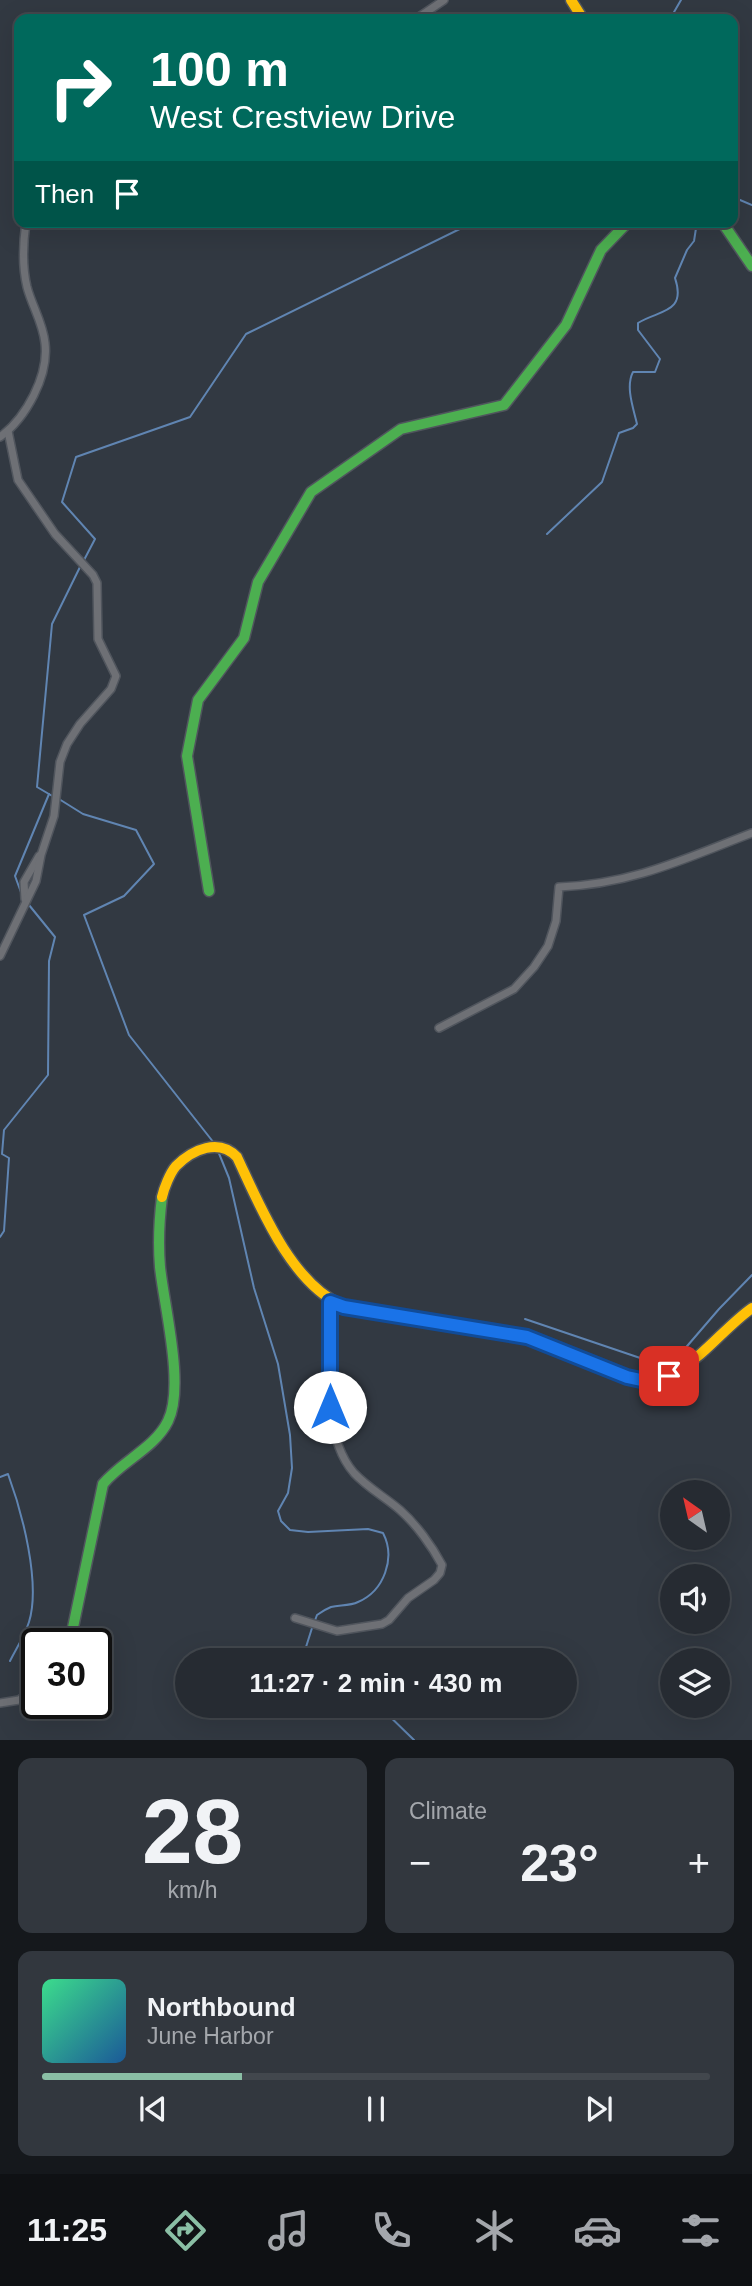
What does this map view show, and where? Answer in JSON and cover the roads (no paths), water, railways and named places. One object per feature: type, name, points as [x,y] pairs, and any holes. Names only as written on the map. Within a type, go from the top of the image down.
[{"type":"street","points":[[423,14],[444,0]]},
{"type":"street","points":[[0,437],[24,411],[37,388],[46,344],[27,288],[24,267],[26,228]]},
{"type":"street","points":[[209,891],[187,756],[198,700],[244,638],[258,582],[312,492],[401,429],[504,405],[566,325],[601,250],[622,228]]},
{"type":"street","points":[[726,228],[752,266]]},
{"type":"street","points":[[0,956],[36,881],[41,855],[51,827],[60,762],[67,744],[80,724],[111,689],[116,676],[97,639],[97,583],[93,575],[55,534],[18,480],[8,431]]},
{"type":"street","points":[[439,1028],[514,989],[534,967],[548,946],[556,921],[559,887],[591,886],[648,874],[752,833]]},
{"type":"street","points":[[73,1628],[103,1484],[117,1468],[148,1447],[166,1423],[173,1408],[174,1387],[158,1229],[163,1187],[171,1171],[191,1153],[211,1146],[230,1149],[237,1157],[276,1234],[306,1278],[330,1302],[344,1307],[527,1337],[627,1377],[641,1380],[662,1378],[683,1370],[698,1359],[726,1326],[752,1308]]},
{"type":"street","points":[[295,1618],[337,1631],[382,1624],[389,1620],[408,1598],[434,1580],[443,1564],[406,1516],[355,1474],[339,1447],[330,1407],[330,1302]]},
{"type":"street","points":[[0,1703],[21,1699]]},
{"type":"waterway","points":[[673,14],[681,0]]},
{"type":"waterway","points":[[738,199],[752,205]]},
{"type":"waterway","points":[[83,562],[95,539],[62,502],[76,457],[190,417],[246,334],[462,228]]},
{"type":"waterway","points":[[547,534],[602,482],[619,433],[637,424],[631,398],[633,372],[655,372],[660,359],[638,330],[638,323],[674,305],[678,290],[675,278],[687,250],[694,241],[696,228]]},
{"type":"waterway","points":[[54,797],[37,787],[52,624],[80,567]]},
{"type":"waterway","points":[[22,895],[15,876],[49,794]]},
{"type":"waterway","points":[[59,799],[83,814],[136,830],[154,864],[124,896],[84,915],[129,1035],[214,1143]]},
{"type":"waterway","points":[[0,1237],[4,1231],[9,1158],[2,1154],[4,1130],[48,1075],[49,961],[55,937],[29,905]]},
{"type":"waterway","points":[[218,1151],[229,1178],[254,1288],[278,1364],[290,1435],[292,1468],[288,1493],[278,1511],[281,1521],[290,1530],[308,1532],[368,1529],[383,1533],[387,1543],[388,1563],[375,1590],[355,1603],[325,1610],[317,1615],[314,1623]]},
{"type":"waterway","points":[[525,1319],[652,1362],[682,1352],[752,1275]]},
{"type":"waterway","points":[[0,1477],[8,1474],[19,1508],[33,1588],[29,1622],[10,1661]]},
{"type":"waterway","points":[[306,1648],[312,1628]]},
{"type":"waterway","points":[[391,1718],[414,1740]]}]
